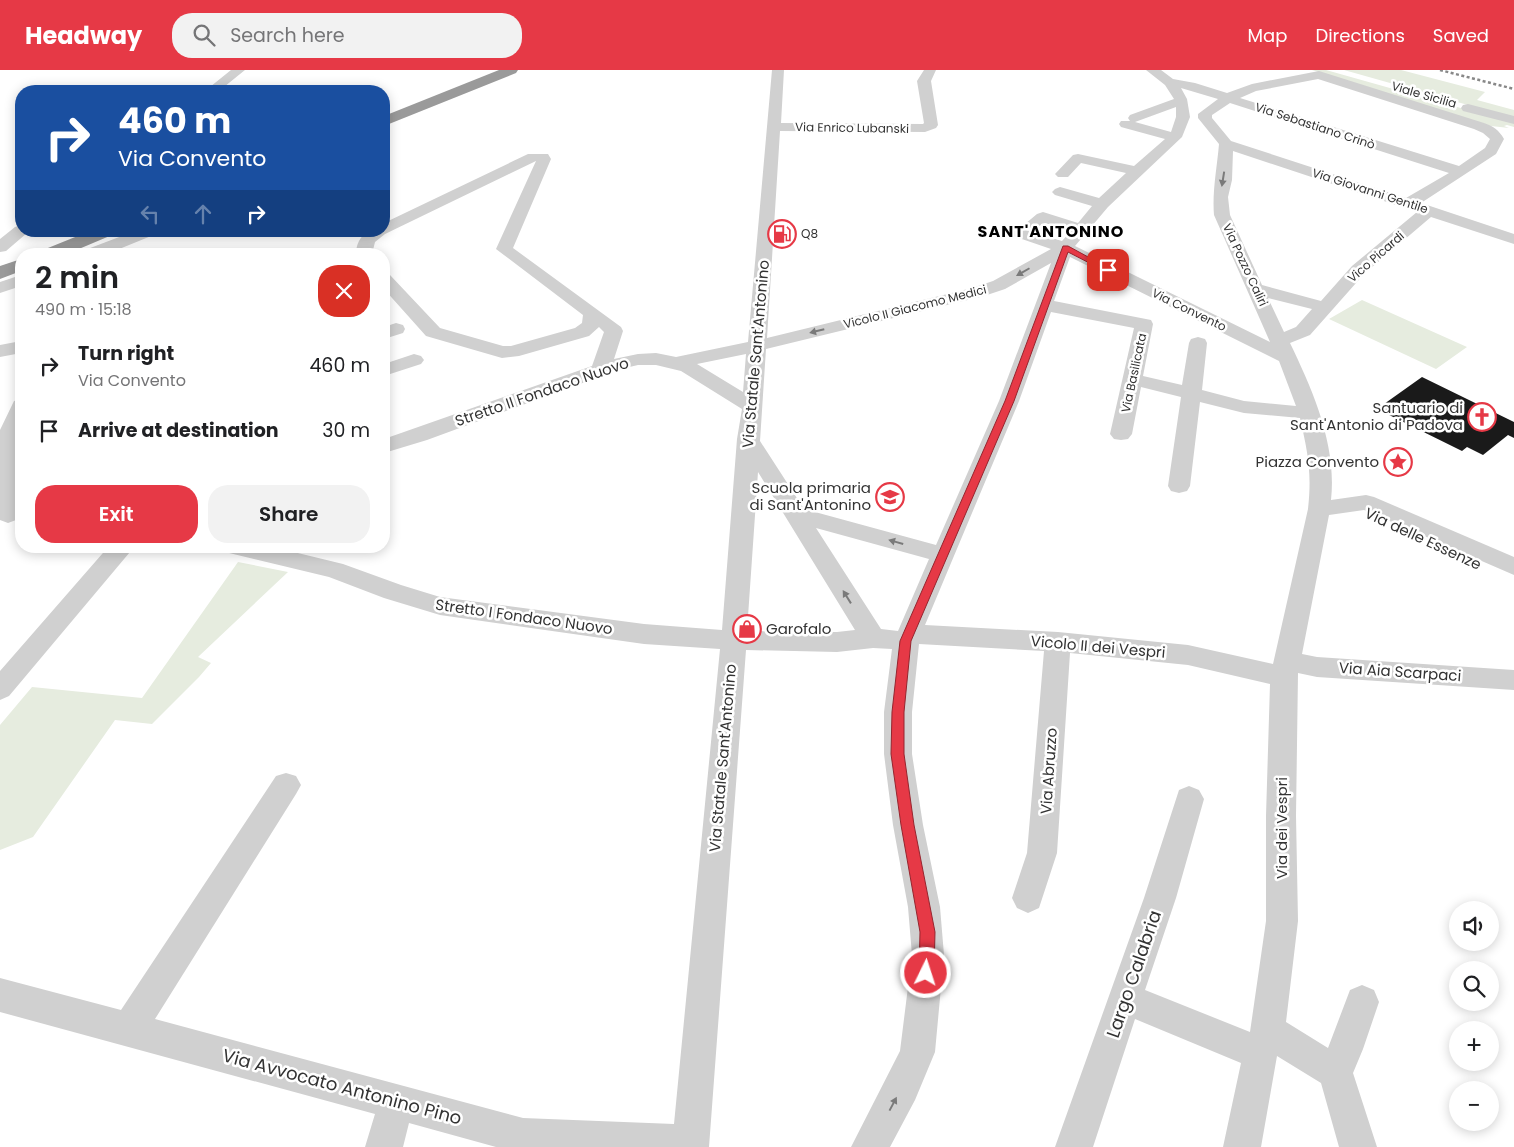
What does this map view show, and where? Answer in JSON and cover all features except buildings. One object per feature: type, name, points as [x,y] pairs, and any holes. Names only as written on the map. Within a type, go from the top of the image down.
[{"type":"highway","points":[[390,119],[511,70]]},
{"type":"highway","points":[[65,248],[91,237]]},
{"type":"highway","points":[[0,274],[15,268]]},
{"type":"street","points":[[219,85],[239,70]]},
{"type":"street","name":"Via Statale Sant'Antonino","points":[[690,1145],[734,640],[750,406],[775,127],[778,70]]},
{"type":"street","name":"Via Enrico Lubanski","points":[[775,127],[926,128],[931,126],[931,123],[924,81],[930,70]]},
{"type":"street","name":"Viale Sicilia","points":[[1334,70],[1514,120]]},
{"type":"street","points":[[1174,137],[1130,121],[1173,89],[1228,98],[1259,86],[1319,75],[1466,121],[1487,129],[1496,135],[1505,135],[1514,130]]},
{"type":"street","name":"Via Sebastiano Crinò","points":[[1173,89],[1190,86],[1461,172]]},
{"type":"street","points":[[870,1147],[902,1087],[917,1052],[928,955],[924,906],[908,825],[898,754],[898,712],[907,638],[1009,401],[1065,248],[1102,204],[1174,137],[1182,124],[1173,89]]},
{"type":"street","points":[[1173,89],[1205,118],[1226,144]]},
{"type":"street","points":[[1408,204],[1461,172],[1491,151],[1497,139],[1496,135]]},
{"type":"street","name":"Via Giovanni Gentile","points":[[1226,144],[1514,239]]},
{"type":"street","name":"Via Pozzo Caliri","points":[[1226,144],[1224,180],[1220,197],[1222,215],[1283,349]]},
{"type":"street","points":[[390,226],[486,181],[509,173],[540,156],[544,159],[532,182],[504,249],[614,331],[600,370]]},
{"type":"street","points":[[1063,174],[1078,158],[1136,171]]},
{"type":"street","points":[[509,173],[532,182]]},
{"type":"street","points":[[1060,192],[1102,204]]},
{"type":"street","name":"Vico Picardi","points":[[1283,349],[1303,331],[1358,270],[1428,211]]},
{"type":"street","points":[[1033,224],[1043,217],[1081,229]]},
{"type":"street","name":"Via Convento","points":[[1010,230],[1065,248],[1283,349]]},
{"type":"street","points":[[0,247],[15,235]]},
{"type":"street","points":[[106,248],[135,237]]},
{"type":"street","points":[[365,248],[370,237]]},
{"type":"street","name":"Vicolo II Giacomo Medici","points":[[678,362],[756,346],[978,292],[1000,285],[1065,248]]},
{"type":"street","points":[[0,288],[15,282]]},
{"type":"street","points":[[390,285],[427,328],[441,335],[502,352],[521,351],[582,332],[600,330],[608,333],[611,343]]},
{"type":"street","points":[[1256,289],[1324,307]]},
{"type":"street","name":"Via Basilicata","points":[[1045,305],[1144,324],[1121,434]]},
{"type":"street","points":[[582,332],[591,325],[592,314]]},
{"type":"street","points":[[1179,486],[1198,344]]},
{"type":"street","points":[[0,351],[15,348]]},
{"type":"street","points":[[1283,349],[1314,427],[1321,468],[1319,509]]},
{"type":"street","name":"Stretto II Fondaco Nuovo","points":[[390,444],[639,358],[662,358],[678,362],[750,406]]},
{"type":"street","points":[[390,368],[414,360]]},
{"type":"street","points":[[1133,379],[1244,407],[1309,413]]},
{"type":"street","points":[[7,510],[7,446],[12,418]]},
{"type":"street","points":[[748,439],[873,638]]},
{"type":"street","name":"Via delle Essenze","points":[[1319,509],[1349,505],[1506,570]]},
{"type":"street","name":"Via dei Vespri","points":[[1242,1147],[1264,1043],[1282,921],[1281,816],[1286,669],[1319,509]]},
{"type":"street","points":[[796,515],[942,556]]},
{"type":"street","points":[[0,689],[117,553]]},
{"type":"street","name":"Stretto I Fondaco Nuovo","points":[[262,553],[334,570],[393,592],[440,606],[644,634],[734,640],[846,641],[873,638]]},
{"type":"street","name":"Vicolo II dei Vespri","points":[[873,638],[1058,642],[1188,655],[1286,669]]},
{"type":"street","name":"Via Abruzzo","points":[[1028,898],[1042,853],[1058,642]]},
{"type":"street","name":"Via Aia Scarpaci","points":[[1286,669],[1317,667],[1514,680]]},
{"type":"street","points":[[128,1030],[286,785]]},
{"type":"street","name":"Largo Calabria","points":[[1074,1147],[1160,898],[1189,799]]},
{"type":"street","name":"Via Avvocato Antonino Pino","points":[[0,995],[523,1136],[690,1145]]},
{"type":"street","points":[[1125,998],[1264,1043],[1334,1072]]},
{"type":"street","points":[[1358,1147],[1334,1072],[1346,1050],[1362,1002]]},
{"type":"street","points":[[384,1147],[397,1102]]},
{"type":"shaded area","points":[[1312,70],[1326,70],[1514,123],[1514,127],[1507,125],[1504,126],[1509,128],[1491,126]]},
{"type":"shaded area","points":[[1344,70],[1401,70],[1485,92],[1477,100],[1514,110],[1514,118]]},
{"type":"shaded area","points":[[1362,300],[1467,347],[1436,369],[1329,319]]},
{"type":"shaded area","points":[[238,562],[288,572],[198,657],[211,663],[152,724],[115,720],[33,837],[0,850],[0,725],[32,687],[142,698]]},
{"type":"railway","points":[[1440,70],[1514,89]]},
{"type":"place","name":"Q8","points":[[782,234]]},
{"type":"place","name":"Santuario di Sant'Antonio di Padova","points":[[1482,417]]},
{"type":"place","name":"Piazza Convento","points":[[1398,462]]},
{"type":"place","name":"Scuola primaria di Sant'Antonino","points":[[890,497]]},
{"type":"place","name":"Garofalo","points":[[747,629]]},
{"type":"district","name":"SANT'ANTONINO","points":[[1051,231]]},
{"type":"route","points":[[926,973],[928,955],[924,906],[908,825],[898,754],[898,712],[906,641],[1009,401],[1065,248],[1108,270]]}]
